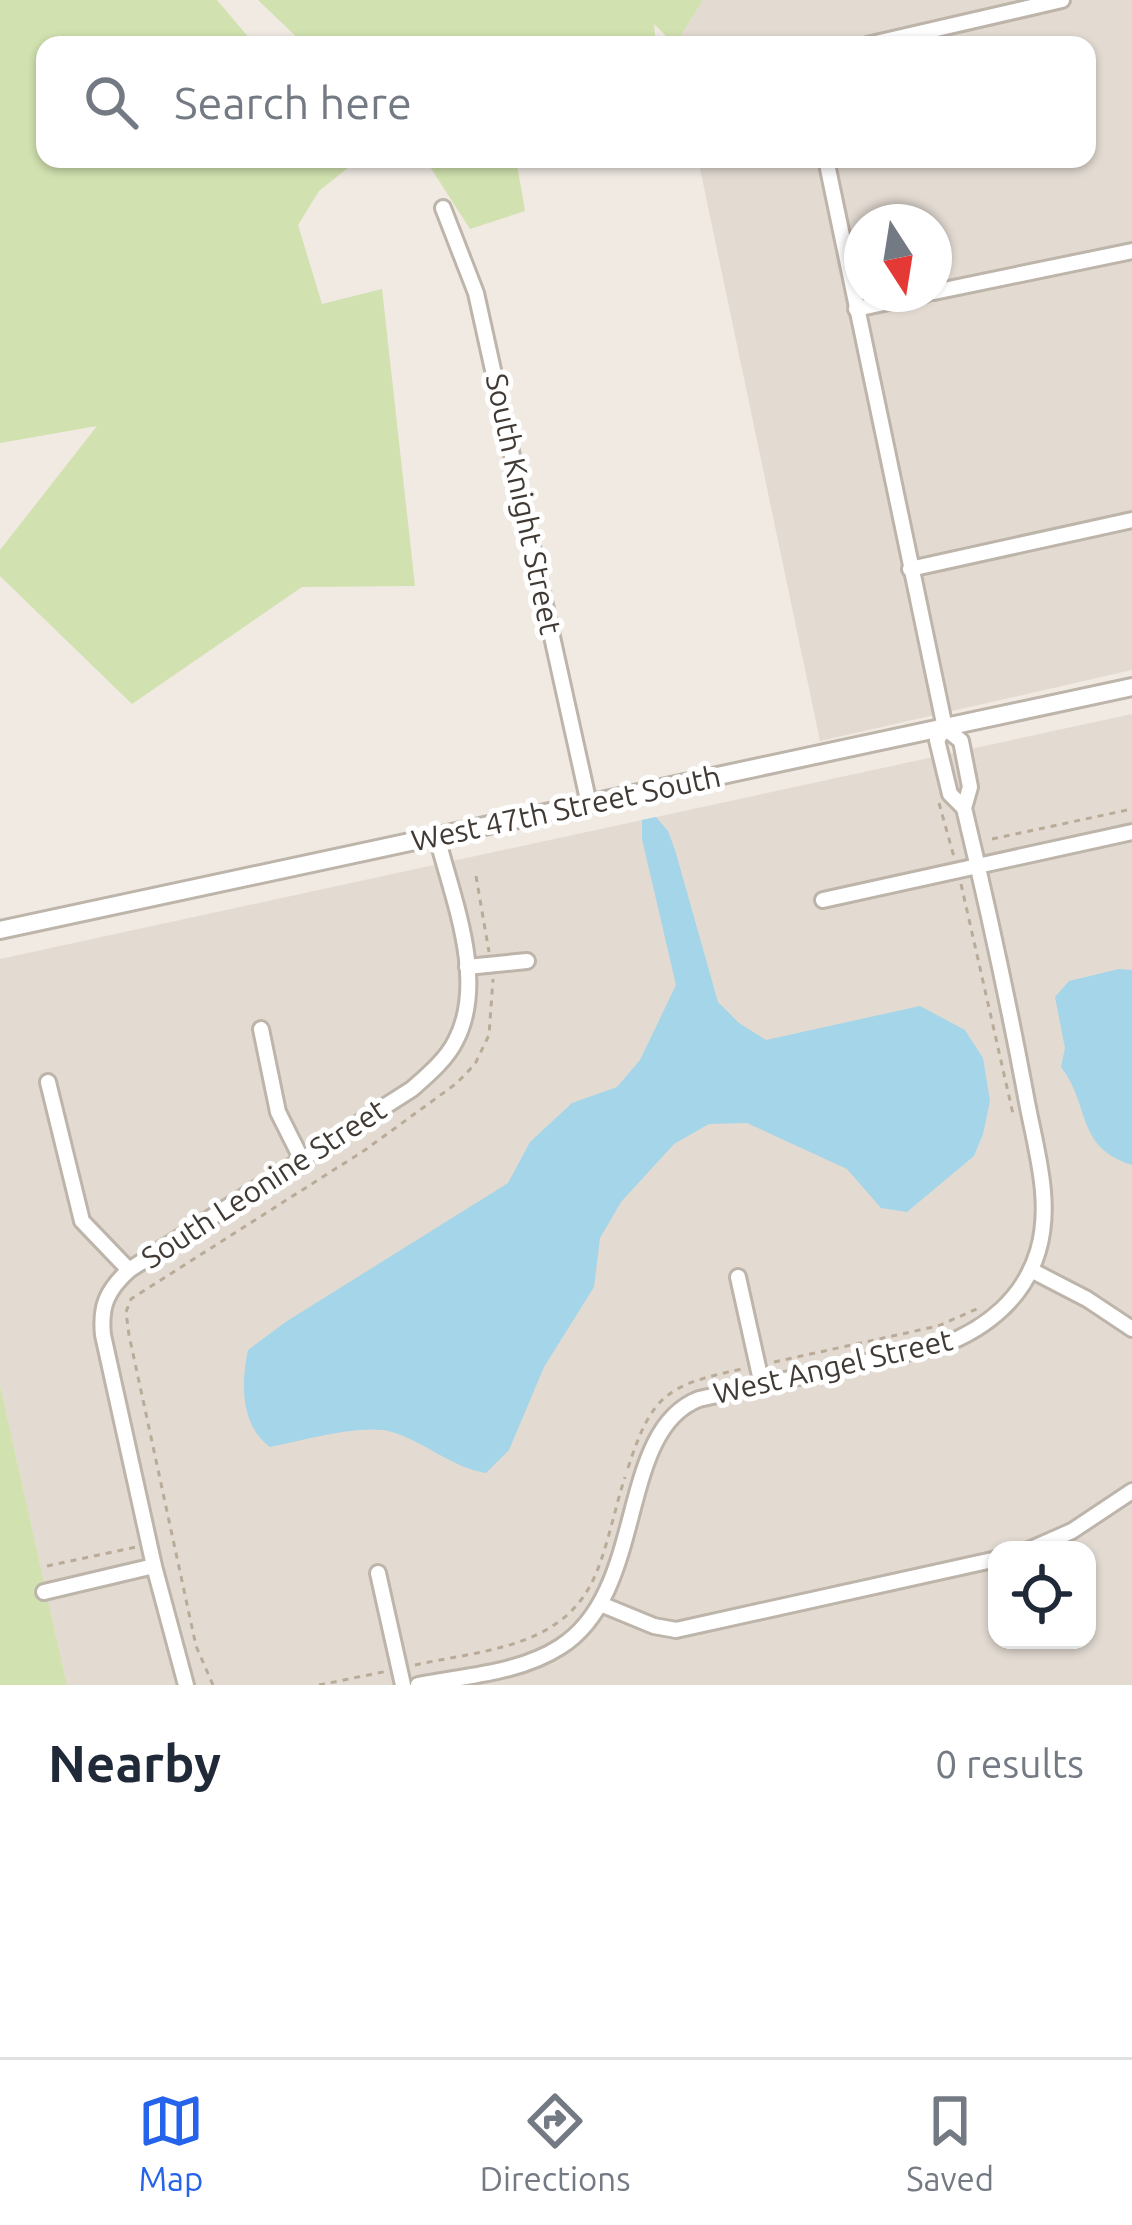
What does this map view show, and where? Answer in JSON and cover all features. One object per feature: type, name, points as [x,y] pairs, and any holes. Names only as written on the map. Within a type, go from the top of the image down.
[{"type":"street","points":[[904,36],[1062,0]]},
{"type":"street","points":[[828,168],[844,249]]},
{"type":"street","name":"South Knight Street","points":[[443,208],[476,293],[589,804]]},
{"type":"street","points":[[952,288],[1132,251]]},
{"type":"street","points":[[857,312],[945,728],[961,741],[970,787],[964,808],[1006,992],[1042,1187],[1043,1231],[1031,1270],[1132,1329]]},
{"type":"street","points":[[910,569],[1132,520]]},
{"type":"street","name":"West 47th Street South","points":[[0,930],[1132,687]]},
{"type":"street","points":[[945,728],[938,740],[950,794],[964,808]]},
{"type":"street","points":[[824,899],[1132,832]]},
{"type":"street","name":"South Leonine Street","points":[[186,1685],[154,1566],[101,1318],[111,1287],[129,1270],[412,1089],[458,1039],[465,1013],[467,967],[437,837]]},
{"type":"street","points":[[467,967],[527,962]]},
{"type":"street","points":[[261,1029],[278,1112],[302,1160]]},
{"type":"street","points":[[48,1082],[82,1222],[129,1270]]},
{"type":"street","name":"West Angel Street","points":[[603,1605],[663,1424],[672,1412],[699,1399],[966,1336],[1006,1307],[1031,1270]]},
{"type":"street","points":[[738,1277],[761,1385]]},
{"type":"street","points":[[1052,1541],[1132,1491]]},
{"type":"street","points":[[418,1685],[547,1655],[584,1628],[603,1605],[676,1630],[988,1561]]},
{"type":"street","points":[[44,1592],[154,1566]]},
{"type":"street","points":[[378,1573],[403,1685]]},
{"type":"path","points":[[940,806],[1016,1127]]},
{"type":"path","points":[[992,839],[1132,809]]},
{"type":"path","points":[[213,1685],[196,1646],[126,1312],[131,1299],[365,1150],[457,1083],[475,1064],[489,1036],[491,965],[476,876]]},
{"type":"path","points":[[319,1685],[532,1639],[560,1622],[590,1586],[640,1433],[660,1399],[695,1381],[938,1326],[988,1302]]},
{"type":"path","points":[[47,1566],[173,1539]]},
{"type":"shaded area","points":[[703,0],[1132,0],[1132,670],[820,741],[700,168],[1096,168],[1096,36],[681,36]]},
{"type":"shaded area","points":[[1132,714],[1132,1685],[67,1685],[0,1385],[0,959]]},
{"type":"green space","points":[[0,0],[217,0],[247,36],[36,36],[36,168],[348,168],[319,191],[298,225],[322,304],[382,289],[415,586],[302,587],[132,704],[0,576],[0,550],[97,426],[0,443]]},
{"type":"green space","points":[[258,0],[703,0],[681,36],[666,36],[654,24],[655,36],[296,36]]},
{"type":"green space","points":[[431,168],[518,168],[525,211],[470,229]]},
{"type":"green space","points":[[0,1385],[67,1685],[0,1685]]},
{"type":"water","points":[[656,817],[675,850],[718,1002],[766,1040],[920,1006],[965,1030],[983,1058],[990,1101],[974,1156],[907,1212],[881,1208],[847,1169],[747,1123],[709,1124],[674,1144],[621,1202],[600,1238],[594,1287],[544,1367],[509,1450],[486,1473],[380,1430],[270,1447],[248,1415],[244,1375],[248,1350],[508,1183],[530,1142],[572,1103],[617,1087],[640,1060],[676,985],[642,839],[642,820]]},
{"type":"water","points":[[1132,970],[1132,1165],[1101,1148],[1086,1124],[1061,1067],[1065,1048],[1055,997],[1069,981]]}]
